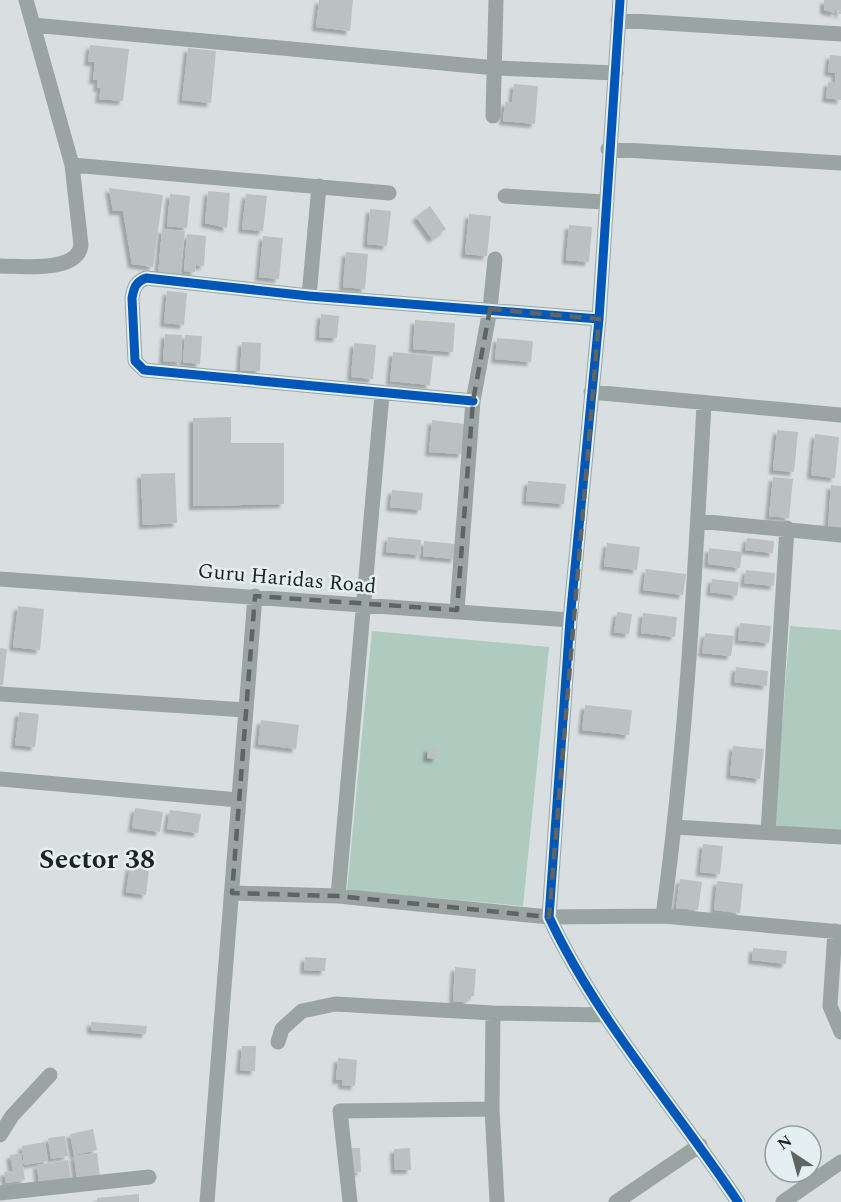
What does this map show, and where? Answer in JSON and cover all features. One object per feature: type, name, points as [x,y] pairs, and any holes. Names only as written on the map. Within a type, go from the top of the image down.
[{"type":"street","points":[[0,266],[63,265],[80,252],[72,165],[26,0]]},
{"type":"street","points":[[493,116],[496,0]]},
{"type":"street","points":[[620,0],[604,202],[598,319],[570,620],[549,917],[567,955],[604,1015],[700,1145],[738,1202]]},
{"type":"street","points":[[618,20],[841,34]]},
{"type":"street","points":[[33,25],[495,68],[616,73]]},
{"type":"street","points":[[608,149],[841,163]]},
{"type":"street","points":[[72,165],[389,194]]},
{"type":"street","points":[[309,296],[319,186]]},
{"type":"street","points":[[505,196],[604,202]]},
{"type":"street","points":[[457,610],[473,401],[490,309],[495,259]]},
{"type":"street","points":[[473,401],[144,370],[135,361],[132,298],[138,282],[146,278],[309,296],[598,319]]},
{"type":"street","points":[[591,392],[841,415]]},
{"type":"street","points":[[338,896],[382,394]]},
{"type":"street","points":[[663,916],[675,827],[698,521],[704,404]]},
{"type":"street","points":[[698,521],[788,528],[841,535]]},
{"type":"street","points":[[768,832],[788,528]]},
{"type":"street","name":"Guru Haridas Road","points":[[0,579],[255,596],[363,607],[457,610],[570,620]]},
{"type":"street","points":[[207,1202],[255,596]]},
{"type":"street","points":[[0,694],[246,710]]},
{"type":"street","points":[[0,779],[239,800]]},
{"type":"street","points":[[675,827],[841,837]]},
{"type":"street","points":[[232,893],[338,896],[549,917],[663,916],[838,932],[830,1006],[841,1032]]},
{"type":"street","points":[[278,1042],[282,1029],[302,1011],[325,1006],[604,1015]]},
{"type":"street","points":[[493,1013],[492,1109],[496,1202]]},
{"type":"street","points":[[0,1135],[12,1116],[50,1075]]},
{"type":"street","points":[[350,1202],[340,1111],[492,1109]]},
{"type":"street","points":[[616,1202],[700,1145]]},
{"type":"street","points":[[783,1202],[841,1162]]},
{"type":"street","points":[[0,1193],[149,1178]]},
{"type":"highlighted area","points":[[490,309],[599,319],[549,917],[338,896],[232,893],[255,596],[457,610],[473,401]]},
{"type":"green space","points":[[790,626],[841,630],[841,832],[774,827]]},
{"type":"green space","points":[[372,631],[549,647],[523,906],[347,890]]},
{"type":"building","points":[[319,0],[353,0],[350,31],[316,27]]},
{"type":"building","points":[[824,0],[841,0],[841,14],[838,14],[839,10],[835,10],[835,13],[824,10]]},
{"type":"building","points":[[90,45],[129,49],[123,101],[99,99],[101,88],[97,88],[98,80],[93,80],[95,62],[88,62]]},
{"type":"building","points":[[188,48],[216,51],[211,103],[182,100]]},
{"type":"building","points":[[830,55],[841,56],[841,100],[826,98],[828,82],[835,83],[836,73],[828,72]]},
{"type":"building","points":[[514,84],[538,86],[535,124],[503,121],[505,102],[512,102]]},
{"type":"building","points":[[109,188],[163,195],[153,267],[132,264],[123,211],[113,211]]},
{"type":"building","points":[[208,191],[230,193],[227,228],[205,223]]},
{"type":"building","points":[[170,194],[190,196],[187,228],[167,226]]},
{"type":"building","points":[[246,194],[267,196],[263,231],[242,229]]},
{"type":"building","points":[[430,206],[446,229],[432,239],[416,217]]},
{"type":"building","points":[[370,209],[391,211],[387,246],[367,244]]},
{"type":"building","points":[[469,214],[491,216],[487,256],[465,254]]},
{"type":"building","points":[[569,225],[592,227],[589,262],[566,260]]},
{"type":"building","points":[[162,229],[185,231],[180,278],[158,276]]},
{"type":"building","points":[[187,234],[206,236],[204,266],[196,265],[195,272],[184,271]]},
{"type":"building","points":[[263,236],[283,238],[279,279],[259,277]]},
{"type":"building","points":[[346,252],[368,254],[365,289],[343,287]]},
{"type":"building","points":[[167,291],[187,293],[184,325],[164,323]]},
{"type":"building","points":[[321,314],[339,316],[337,338],[319,337]]},
{"type":"building","points":[[415,320],[455,323],[453,352],[413,349]]},
{"type":"building","points":[[165,334],[182,335],[181,362],[163,361]]},
{"type":"building","points":[[185,335],[202,336],[200,364],[183,362]]},
{"type":"building","points":[[497,338],[533,341],[531,362],[495,359]]},
{"type":"building","points":[[242,342],[261,343],[260,371],[240,371]]},
{"type":"building","points":[[354,343],[376,345],[373,379],[351,377]]},
{"type":"building","points":[[393,352],[433,356],[430,385],[390,381]]},
{"type":"building","points":[[231,417],[231,443],[284,443],[284,504],[193,506],[193,418]]},
{"type":"building","points":[[432,420],[465,424],[462,454],[429,452]]},
{"type":"building","points":[[777,430],[798,432],[794,472],[773,470]]},
{"type":"building","points":[[815,434],[839,437],[835,478],[811,475]]},
{"type":"building","points":[[175,473],[177,523],[143,525],[141,474]]},
{"type":"building","points":[[773,477],[793,479],[789,518],[769,516]]},
{"type":"building","points":[[528,481],[566,484],[564,504],[526,501]]},
{"type":"building","points":[[831,485],[841,486],[841,528],[828,526]]},
{"type":"building","points":[[392,490],[423,493],[421,510],[390,507]]},
{"type":"building","points":[[388,537],[421,540],[420,555],[386,552]]},
{"type":"building","points":[[747,538],[774,541],[773,553],[745,550]]},
{"type":"building","points":[[424,541],[456,544],[455,559],[423,556]]},
{"type":"building","points":[[607,543],[640,547],[637,570],[604,566]]},
{"type":"building","points":[[709,548],[742,552],[740,568],[708,564]]},
{"type":"building","points":[[646,569],[686,574],[683,595],[643,590]]},
{"type":"building","points":[[746,570],[775,573],[774,586],[744,583]]},
{"type":"building","points":[[712,579],[739,582],[737,596],[710,592]]},
{"type":"building","points":[[18,606],[44,609],[40,650],[13,647]]},
{"type":"building","points":[[617,612],[632,614],[629,634],[614,632]]},
{"type":"building","points":[[643,613],[677,617],[675,637],[641,633]]},
{"type":"building","points":[[740,623],[771,626],[769,643],[738,640]]},
{"type":"building","points":[[705,633],[734,636],[731,656],[702,653]]},
{"type":"building","points":[[0,648],[7,649],[3,685],[0,685]]},
{"type":"building","points":[[736,667],[768,671],[767,686],[734,682]]},
{"type":"building","points":[[585,705],[632,710],[629,735],[582,730]]},
{"type":"building","points":[[19,712],[39,714],[35,747],[15,745]]},
{"type":"building","points":[[261,720],[299,725],[296,749],[258,744]]},
{"type":"building","points":[[733,746],[764,749],[760,779],[730,775]]},
{"type":"building","points":[[428,748],[438,749],[436,759],[427,758]]},
{"type":"building","points":[[135,808],[163,812],[160,832],[132,828]]},
{"type":"building","points":[[170,810],[201,814],[198,833],[167,829]]},
{"type":"building","points":[[703,844],[723,846],[720,874],[700,872]]},
{"type":"building","points":[[130,866],[149,869],[146,895],[126,892]]},
{"type":"building","points":[[680,879],[702,882],[698,910],[676,908]]},
{"type":"building","points":[[717,881],[743,884],[740,913],[714,910]]},
{"type":"building","points":[[753,948],[787,951],[786,964],[752,960]]},
{"type":"building","points":[[305,957],[326,958],[325,971],[304,970]]},
{"type":"building","points":[[455,967],[476,969],[474,996],[469,996],[468,1002],[453,1001]]},
{"type":"building","points":[[91,1022],[147,1026],[146,1034],[91,1030]]},
{"type":"building","points":[[242,1046],[256,1046],[255,1071],[240,1070]]},
{"type":"building","points":[[338,1058],[357,1060],[355,1086],[342,1085],[342,1080],[336,1080]]},
{"type":"building","points":[[93,1129],[97,1150],[74,1155],[70,1134]]},
{"type":"building","points":[[65,1136],[68,1156],[51,1159],[48,1138]]},
{"type":"building","points":[[45,1142],[48,1161],[24,1165],[22,1146]]},
{"type":"building","points":[[349,1148],[360,1148],[361,1172],[351,1173]]},
{"type":"building","points":[[410,1148],[411,1170],[395,1170],[394,1149]]},
{"type":"building","points":[[21,1153],[25,1180],[6,1183],[4,1172],[13,1171],[10,1155]]},
{"type":"building","points":[[97,1153],[100,1177],[77,1180],[74,1156]]},
{"type":"building","points":[[68,1160],[71,1179],[39,1184],[37,1165]]},
{"type":"building","points":[[139,1194],[139,1202],[97,1202],[97,1198]]},
{"type":"cycle path","points":[[620,0],[599,319],[570,620],[549,917],[568,955],[613,1027],[738,1202]]},
{"type":"cycle path","points":[[473,401],[144,370],[135,361],[132,298],[136,285],[146,278],[309,296],[599,319]]},
{"type":"district","name":"Sector 38","points":[[97,859]]}]
